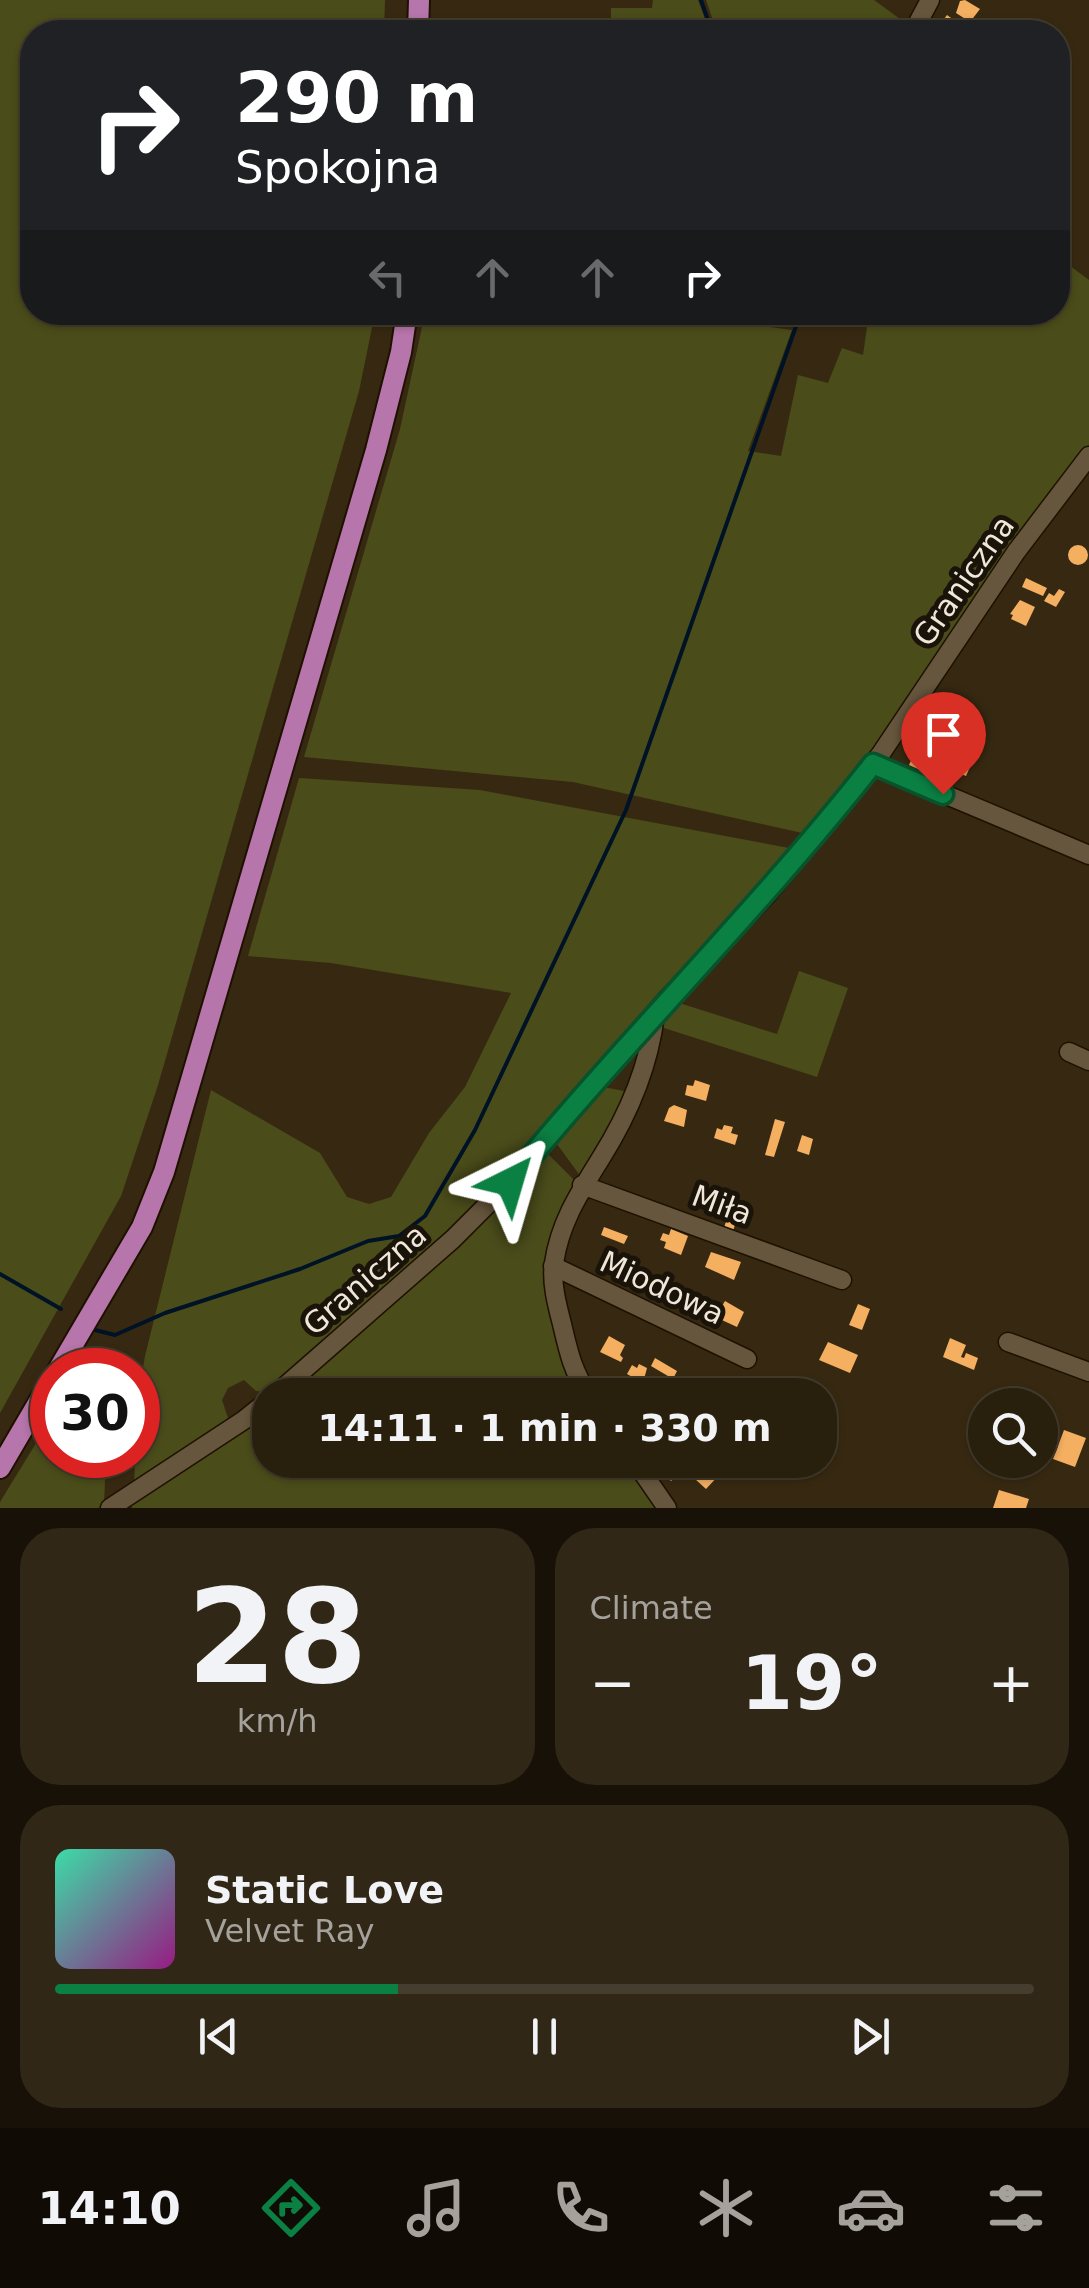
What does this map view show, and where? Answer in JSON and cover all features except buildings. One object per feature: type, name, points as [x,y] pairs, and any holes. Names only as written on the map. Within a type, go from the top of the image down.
[{"type":"main road","points":[[71,1348],[142,1227],[164,1172],[394,382],[404,325]]},
{"type":"main road","points":[[0,1468],[30,1417]]},
{"type":"street","name":"Graniczna","points":[[294,1378],[454,1239],[510,1182],[655,1013],[767,895],[873,764],[1016,552],[1089,456]]},
{"type":"street","points":[[873,764],[1089,855]]},
{"type":"street","points":[[577,1378],[556,1301],[553,1266],[563,1224],[626,1109],[648,1055],[655,1013]]},
{"type":"street","points":[[1069,1052],[1089,1061]]},
{"type":"street","name":"Miła","points":[[582,1185],[842,1280]]},
{"type":"street","name":"Miodowa","points":[[553,1266],[746,1359]]},
{"type":"street","points":[[1008,1342],[1089,1372]]},
{"type":"street","name":"Graniczna","points":[[110,1508],[252,1413]]},
{"type":"street","points":[[646,1478],[667,1508]]},
{"type":"shaded area","points":[[0,0],[385,0],[384,20],[20,20],[20,325],[373,325],[359,391],[158,1085],[121,1196],[36,1348],[30,1348],[30,1359],[0,1413]]},
{"type":"shaded area","points":[[653,0],[698,0],[706,20],[611,20],[611,8],[652,8]]},
{"type":"shaded area","points":[[706,0],[874,0],[901,20],[713,20]]},
{"type":"shaded area","points":[[1070,266],[1089,280],[1089,447],[1045,502],[871,759],[811,835],[573,782],[304,757],[400,429],[422,325],[770,325],[792,330],[748,451],[781,456],[798,375],[828,383],[842,348],[863,355],[867,325],[1070,325]]},
{"type":"shaded area","points":[[299,778],[480,790],[800,850],[480,1204],[282,1378],[252,1378],[252,1387],[244,1380],[228,1388],[222,1400],[228,1418],[160,1470],[160,1348],[147,1348],[211,1090],[320,1153],[347,1197],[369,1204],[391,1197],[429,1133],[465,1087],[511,993],[331,963],[248,956]]},
{"type":"shaded area","points":[[799,971],[848,988],[817,1077],[661,1027],[673,1001],[777,1034]]},
{"type":"shaded area","points":[[603,1087],[629,1092],[581,1177],[557,1144]]},
{"type":"shaded area","points":[[543,1149],[577,1183],[551,1249],[581,1378],[298,1378]]},
{"type":"shaded area","points":[[252,1415],[252,1478],[640,1478],[658,1508],[132,1508],[131,1500]]},
{"type":"shaded area","points":[[30,1453],[30,1478],[105,1478],[104,1505],[99,1508],[0,1508]]},
{"type":"waterway","points":[[701,0],[708,20]]},
{"type":"waterway","points":[[95,1330],[115,1335],[165,1313],[300,1269],[368,1241],[399,1236],[425,1216],[475,1130],[626,810],[796,325]]},
{"type":"waterway","points":[[0,1274],[61,1309]]},
{"type":"route","points":[[510,1182],[667,999],[767,895],[873,764],[943,794]]}]
